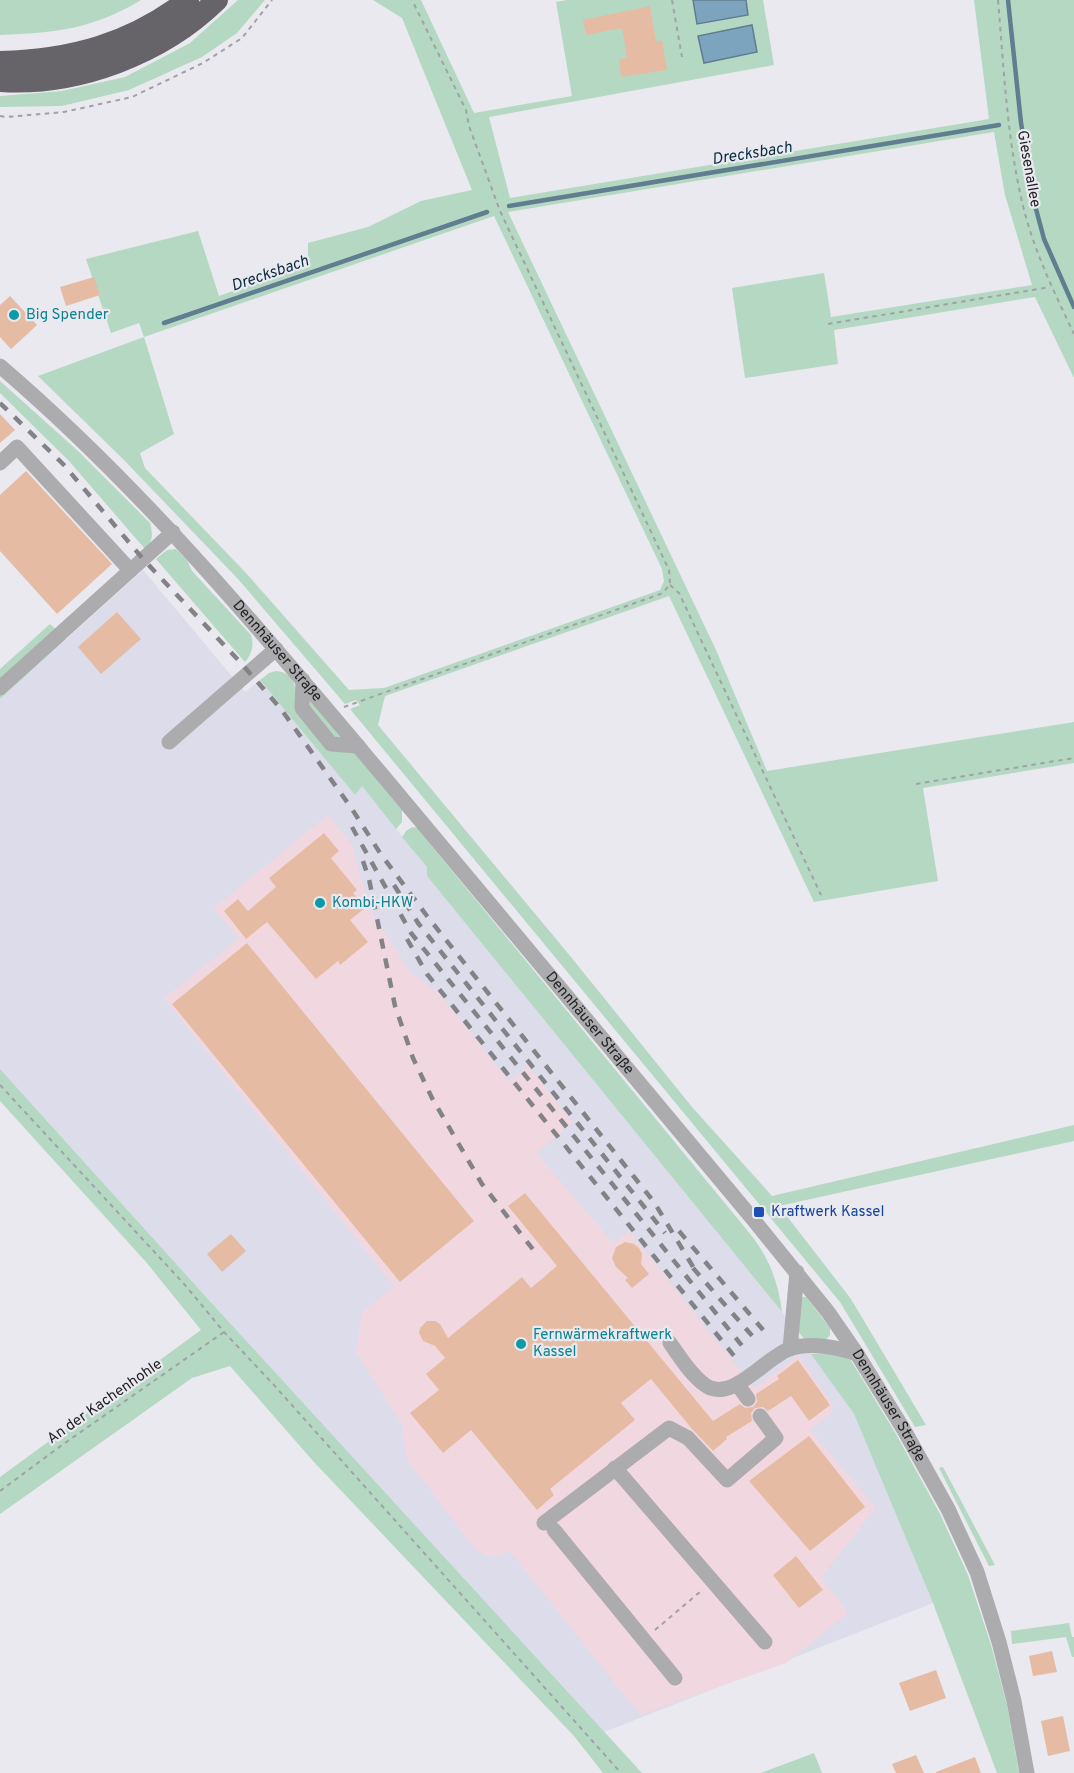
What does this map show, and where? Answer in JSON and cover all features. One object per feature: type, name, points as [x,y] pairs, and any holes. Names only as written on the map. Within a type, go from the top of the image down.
[{"type":"highway","points":[[0,62],[55,59],[97,49],[122,40],[152,24],[188,0]]},
{"type":"highway","points":[[0,81],[73,75],[102,67],[164,40],[217,0]]},
{"type":"street","name":"Dennhäuser Straße","points":[[0,366],[85,442],[173,532],[303,680],[797,1272],[857,1354],[928,1472],[977,1572],[999,1642],[1027,1773]]},
{"type":"street","points":[[0,463],[17,447],[130,570]]},
{"type":"street","points":[[0,688],[173,532]]},
{"type":"street","points":[[169,742],[276,649]]},
{"type":"street","points":[[303,680],[302,708],[331,744],[358,746]]},
{"type":"street","points":[[790,1349],[797,1272]]},
{"type":"street","points":[[670,1343],[689,1369],[706,1386],[723,1390],[737,1384],[790,1349],[836,1347],[857,1354]]},
{"type":"street","points":[[737,1384],[748,1399]]},
{"type":"street","points":[[675,1678],[549,1526],[615,1468],[669,1428],[688,1438],[727,1480],[776,1438],[760,1416]]},
{"type":"street","points":[[615,1468],[765,1642]]},
{"type":"path","points":[[0,116],[64,112],[132,98],[203,63],[242,38],[272,0]]},
{"type":"path","points":[[412,0],[466,110],[469,126],[500,211],[669,570],[670,584],[679,593],[821,895]]},
{"type":"path","points":[[672,0],[682,57]]},
{"type":"path","name":"Giesenallee","points":[[998,0],[1009,124],[1024,210],[1051,287],[1074,334]]},
{"type":"path","points":[[828,324],[1051,287]]},
{"type":"path","points":[[330,712],[663,593],[670,584]]},
{"type":"path","points":[[916,784],[1074,758]]},
{"type":"path","points":[[0,1085],[185,1285],[224,1332],[621,1773]]},
{"type":"path","name":"An der Kachenhohle","points":[[0,1491],[224,1332]]},
{"type":"path","points":[[644,1639],[712,1581]]},
{"type":"shaded area","points":[[143,570],[245,692],[260,680],[355,795],[361,785],[427,867],[427,876],[782,1312],[854,1414],[933,1603],[604,1732],[0,1069],[0,699]]},
{"type":"shaded area","points":[[328,815],[351,844],[370,910],[411,973],[440,994],[509,1082],[528,1066],[573,1123],[536,1153],[613,1243],[629,1231],[754,1388],[799,1356],[833,1405],[832,1413],[810,1430],[876,1508],[821,1577],[848,1613],[786,1663],[640,1715],[510,1551],[498,1556],[487,1556],[475,1549],[408,1461],[403,1426],[356,1352],[362,1312],[394,1286],[164,998],[239,939],[214,908]]},
{"type":"green space","points":[[0,0],[141,0],[106,17],[73,28],[0,35]]},
{"type":"green space","points":[[238,0],[265,0],[237,33],[202,57],[129,90],[62,106],[0,107],[0,96],[62,91],[125,77],[190,43]]},
{"type":"green space","points":[[373,0],[421,0],[474,113],[572,96],[556,2],[567,0],[763,0],[774,65],[489,117],[510,198],[989,119],[974,0],[1074,0],[1074,378],[1035,297],[834,330],[838,364],[745,378],[732,288],[824,273],[831,317],[1032,285],[1005,195],[994,132],[508,212],[716,650],[767,771],[1074,722],[1074,763],[923,788],[938,881],[814,902],[669,596],[385,696],[378,725],[692,1107],[772,1196],[1074,1125],[1074,1141],[779,1206],[851,1299],[926,1425],[915,1427],[840,1302],[350,709],[360,705],[356,700],[345,704],[238,579],[124,460],[38,376],[144,337],[139,323],[111,333],[86,259],[198,231],[219,296],[308,264],[308,243],[368,227],[421,201],[472,190],[402,18]],"holes":[[[494,216],[662,569],[664,581],[660,590],[384,688],[349,690],[246,573],[145,468],[140,453],[174,434],[144,337]]]},
{"type":"green space","points":[[0,381],[78,451],[150,523],[152,538],[145,549],[69,461],[0,393]]},
{"type":"green space","points":[[176,549],[187,560],[192,571],[251,635],[252,649],[245,662],[156,559],[167,550]]},
{"type":"green space","points":[[50,624],[66,639],[0,699],[0,669]]},
{"type":"green space","points":[[276,671],[292,680],[296,691],[297,710],[353,751],[402,810],[402,822],[396,829],[362,786],[355,795],[260,680]]},
{"type":"green space","points":[[310,700],[342,738],[331,738],[309,712]]},
{"type":"green space","points":[[412,827],[419,828],[751,1235],[772,1272],[782,1312],[427,876],[427,867],[402,837]]},
{"type":"green space","points":[[0,1069],[642,1773],[603,1773],[574,1736],[313,1461],[230,1366],[192,1378],[0,1514],[0,1477],[201,1330],[146,1262],[0,1101]]},
{"type":"green space","points":[[802,1297],[806,1297],[830,1328],[830,1335],[824,1342],[806,1341],[797,1330]]},
{"type":"green space","points":[[836,1353],[850,1359],[896,1434],[940,1514],[968,1575],[991,1645],[1007,1705],[1019,1773],[997,1773],[933,1603],[854,1414],[811,1354]]},
{"type":"green space","points":[[943,1467],[995,1565],[989,1566],[939,1468]]},
{"type":"green space","points":[[1069,1623],[1072,1637],[1074,1637],[1074,1657],[1072,1657],[1066,1637],[1012,1644],[1011,1631]]},
{"type":"green space","points":[[814,1753],[822,1773],[761,1773]]},
{"type":"water","points":[[693,0],[746,0],[748,15],[697,24]]},
{"type":"water","points":[[752,25],[757,52],[704,63],[698,36]]},
{"type":"building","points":[[650,6],[656,41],[662,40],[667,70],[621,77],[619,59],[627,58],[622,28],[586,35],[583,20]]},
{"type":"building","points":[[94,277],[100,295],[66,306],[60,287]]},
{"type":"building","name":"Big Spender","points":[[10,296],[37,325],[11,349],[0,337],[0,305]]},
{"type":"building","points":[[0,414],[15,430],[0,443]]},
{"type":"building","points":[[26,471],[112,564],[57,614],[0,551],[0,495]]},
{"type":"building","points":[[117,612],[141,639],[101,674],[78,647]]},
{"type":"building","name":"Kombi-HKW","points":[[324,833],[339,851],[331,858],[357,890],[353,893],[365,908],[350,920],[368,942],[340,965],[338,961],[316,979],[267,922],[246,939],[224,911],[238,899],[248,911],[276,887],[269,878]]},
{"type":"building","points":[[247,943],[474,1221],[400,1282],[172,1004]]},
{"type":"building","name":"Fernwärmekraftwerk Kassel","points":[[525,1193],[713,1421],[740,1404],[745,1408],[753,1407],[757,1402],[756,1394],[779,1379],[777,1376],[798,1360],[830,1405],[809,1421],[791,1396],[768,1411],[763,1407],[755,1408],[751,1413],[752,1421],[726,1437],[727,1439],[713,1451],[651,1379],[621,1403],[635,1420],[550,1489],[554,1495],[537,1510],[471,1430],[443,1453],[410,1413],[439,1390],[426,1374],[445,1358],[435,1346],[423,1341],[419,1333],[420,1328],[427,1321],[435,1321],[440,1324],[448,1338],[522,1277],[531,1288],[557,1266],[508,1206]]},
{"type":"building","points":[[231,1234],[246,1251],[222,1272],[207,1254]]},
{"type":"building","points":[[625,1242],[639,1248],[642,1254],[641,1264],[649,1274],[632,1288],[625,1280],[628,1278],[616,1267],[612,1258],[616,1247]]},
{"type":"building","points":[[809,1436],[865,1507],[810,1551],[749,1481]]},
{"type":"building","points":[[796,1556],[823,1590],[799,1608],[773,1575]]},
{"type":"building","points":[[1052,1651],[1057,1672],[1033,1676],[1029,1656]]},
{"type":"building","points":[[936,1670],[946,1698],[910,1711],[899,1683]]},
{"type":"building","points":[[1063,1716],[1070,1751],[1048,1756],[1041,1721]]},
{"type":"building","points":[[916,1755],[924,1773],[896,1773],[892,1764]]},
{"type":"building","points":[[975,1757],[981,1773],[936,1773],[936,1772]]},
{"type":"waterway","points":[[1008,0],[1021,123],[1036,209],[1044,239],[1074,307]]},
{"type":"waterway","name":"Drecksbach","points":[[509,206],[999,125]]},
{"type":"waterway","name":"Drecksbach","points":[[164,323],[487,212]]},
{"type":"railway","points":[[0,403],[64,465],[143,559],[281,709],[352,809],[380,853],[427,916],[654,1202],[698,1275]]},
{"type":"railway","points":[[352,827],[411,933],[743,1347]]},
{"type":"railway","points":[[363,861],[369,879],[395,1006],[413,1058],[432,1098],[482,1184],[535,1252]]},
{"type":"railway","points":[[394,885],[418,923],[665,1233]]},
{"type":"railway","points":[[407,939],[427,974],[735,1357]]},
{"type":"railway","points":[[679,1231],[764,1331]]},
{"type":"railway","points":[[693,1268],[754,1338]]},
{"type":"place","name":"Big Spender","points":[[14,315]]},
{"type":"place","name":"Kombi-HKW","points":[[320,903]]},
{"type":"place","name":"Kraftwerk Kassel","points":[[759,1212]]},
{"type":"place","name":"Fernwärmekraftwerk Kassel","points":[[521,1344]]}]
